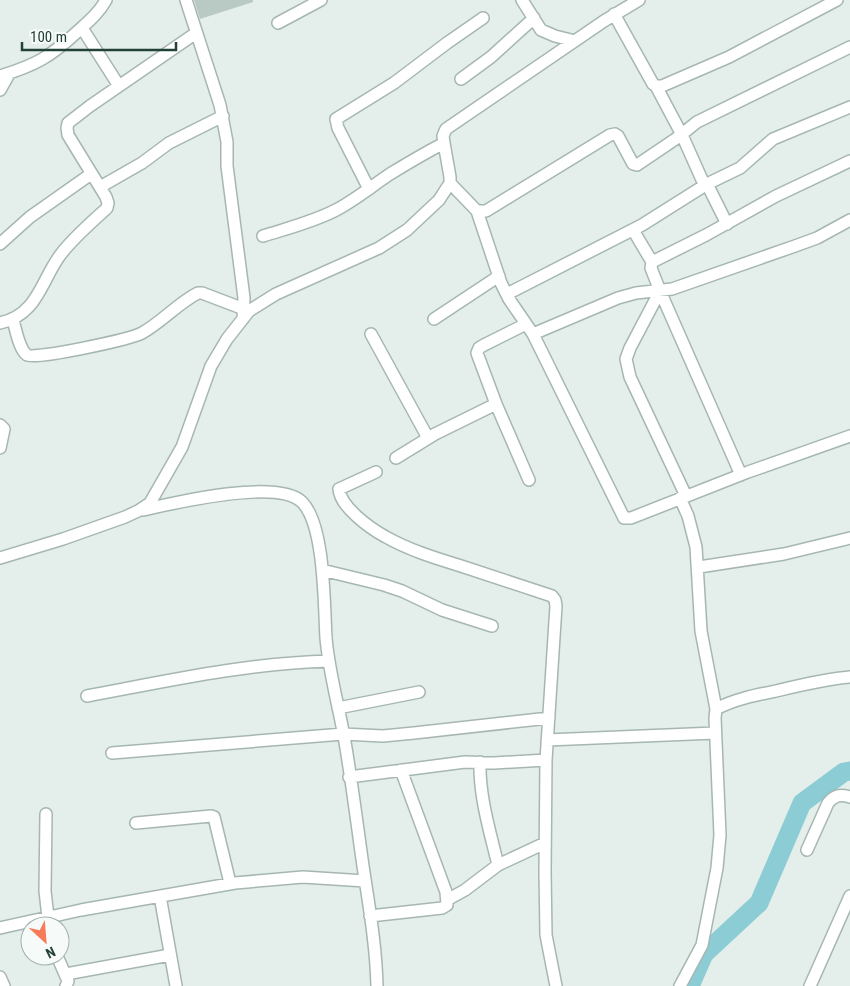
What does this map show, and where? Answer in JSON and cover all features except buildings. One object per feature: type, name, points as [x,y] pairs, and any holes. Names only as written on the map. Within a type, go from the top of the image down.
[{"type":"street","points":[[0,90],[5,75],[40,61],[55,52],[94,17],[106,0]]},
{"type":"street","points":[[186,0],[223,116],[227,142],[227,166],[245,313]]},
{"type":"street","points":[[278,23],[321,0]]},
{"type":"street","points":[[522,0],[541,30],[547,34],[575,41]]},
{"type":"street","points":[[138,511],[150,503],[182,447],[211,366],[245,313],[276,294],[379,248],[407,230],[439,200],[450,183],[443,136],[446,129],[452,123],[614,14],[639,0]]},
{"type":"street","points":[[656,86],[662,86],[729,57],[837,0]]},
{"type":"street","points":[[614,14],[682,134],[703,182],[707,184],[727,224]]},
{"type":"street","points":[[370,189],[338,128],[336,119],[394,83],[483,18]]},
{"type":"street","points":[[461,79],[491,57],[534,18]]},
{"type":"street","points":[[82,28],[119,86]]},
{"type":"street","points":[[0,323],[13,320],[31,304],[62,253],[107,208],[106,197],[68,135],[68,123],[196,33]]},
{"type":"street","points":[[477,211],[486,212],[610,135],[615,134],[618,136],[633,164],[637,165],[696,122],[850,47]]},
{"type":"street","points":[[507,294],[633,230],[707,184],[740,168],[773,139],[850,107]]},
{"type":"street","points":[[100,187],[142,163],[169,143],[223,116]]},
{"type":"street","points":[[263,236],[329,214],[419,156],[444,143]]},
{"type":"street","points":[[652,262],[727,224],[776,196],[850,160]]},
{"type":"street","points":[[0,244],[30,217],[91,174]]},
{"type":"street","points":[[450,183],[477,211],[507,294],[529,329],[624,518],[631,518],[741,475],[850,436]]},
{"type":"street","points":[[529,480],[496,404],[477,352],[479,348],[618,298],[636,293],[672,289],[817,238],[850,220]]},
{"type":"street","points":[[633,230],[652,262],[651,268],[660,291],[741,475]]},
{"type":"street","points":[[434,319],[499,276]]},
{"type":"street","points":[[660,291],[626,359],[630,377],[683,497],[693,532],[699,567],[701,631],[716,709],[720,835],[718,868],[705,936],[680,986]]},
{"type":"street","points":[[13,320],[23,350],[36,357],[127,339],[142,333],[198,293],[202,293],[245,313]]},
{"type":"street","points":[[371,334],[428,438]]},
{"type":"street","points":[[396,458],[428,438],[496,404]]},
{"type":"street","points":[[0,425],[4,429],[0,448]]},
{"type":"street","points":[[376,472],[339,489],[343,500],[369,527],[387,538],[427,555],[552,596],[555,600],[546,760],[545,843],[546,935],[556,986]]},
{"type":"street","points":[[0,558],[63,539],[138,511],[189,499],[257,492],[293,496],[301,501],[308,510],[320,550],[329,661],[349,778],[354,796],[376,951],[377,986]]},
{"type":"street","points":[[699,567],[784,554],[850,538]]},
{"type":"street","points":[[322,570],[384,585],[402,591],[442,610],[492,626]]},
{"type":"street","points":[[87,696],[249,667],[329,661]]},
{"type":"street","points":[[716,709],[757,695],[819,681],[850,677]]},
{"type":"street","points":[[338,708],[419,692]]},
{"type":"street","points":[[112,753],[343,734],[383,736],[549,718]]},
{"type":"street","points":[[547,740],[716,733]]},
{"type":"street","points":[[349,778],[465,762],[494,763],[546,760]]},
{"type":"street","points":[[480,762],[482,792],[498,865]]},
{"type":"street","points":[[370,916],[442,908],[447,905],[447,900],[401,770]]},
{"type":"street","points":[[807,850],[828,803],[833,797],[839,795],[850,797]]},
{"type":"street","points":[[46,814],[45,891],[47,916]]},
{"type":"street","points":[[136,823],[214,817],[230,883]]},
{"type":"street","points":[[447,900],[465,890],[498,865],[545,843]]},
{"type":"street","points":[[70,917],[160,896],[230,883],[303,877],[365,881]]},
{"type":"street","points":[[160,896],[176,986]]},
{"type":"street","points":[[810,986],[850,896]]},
{"type":"street","points":[[0,928],[20,926]]},
{"type":"street","points":[[61,966],[66,980],[170,955]]},
{"type":"street","points":[[0,977],[4,986]]},
{"type":"waterway","points":[[690,986],[704,954],[759,903],[802,803],[844,772],[850,771]]}]
